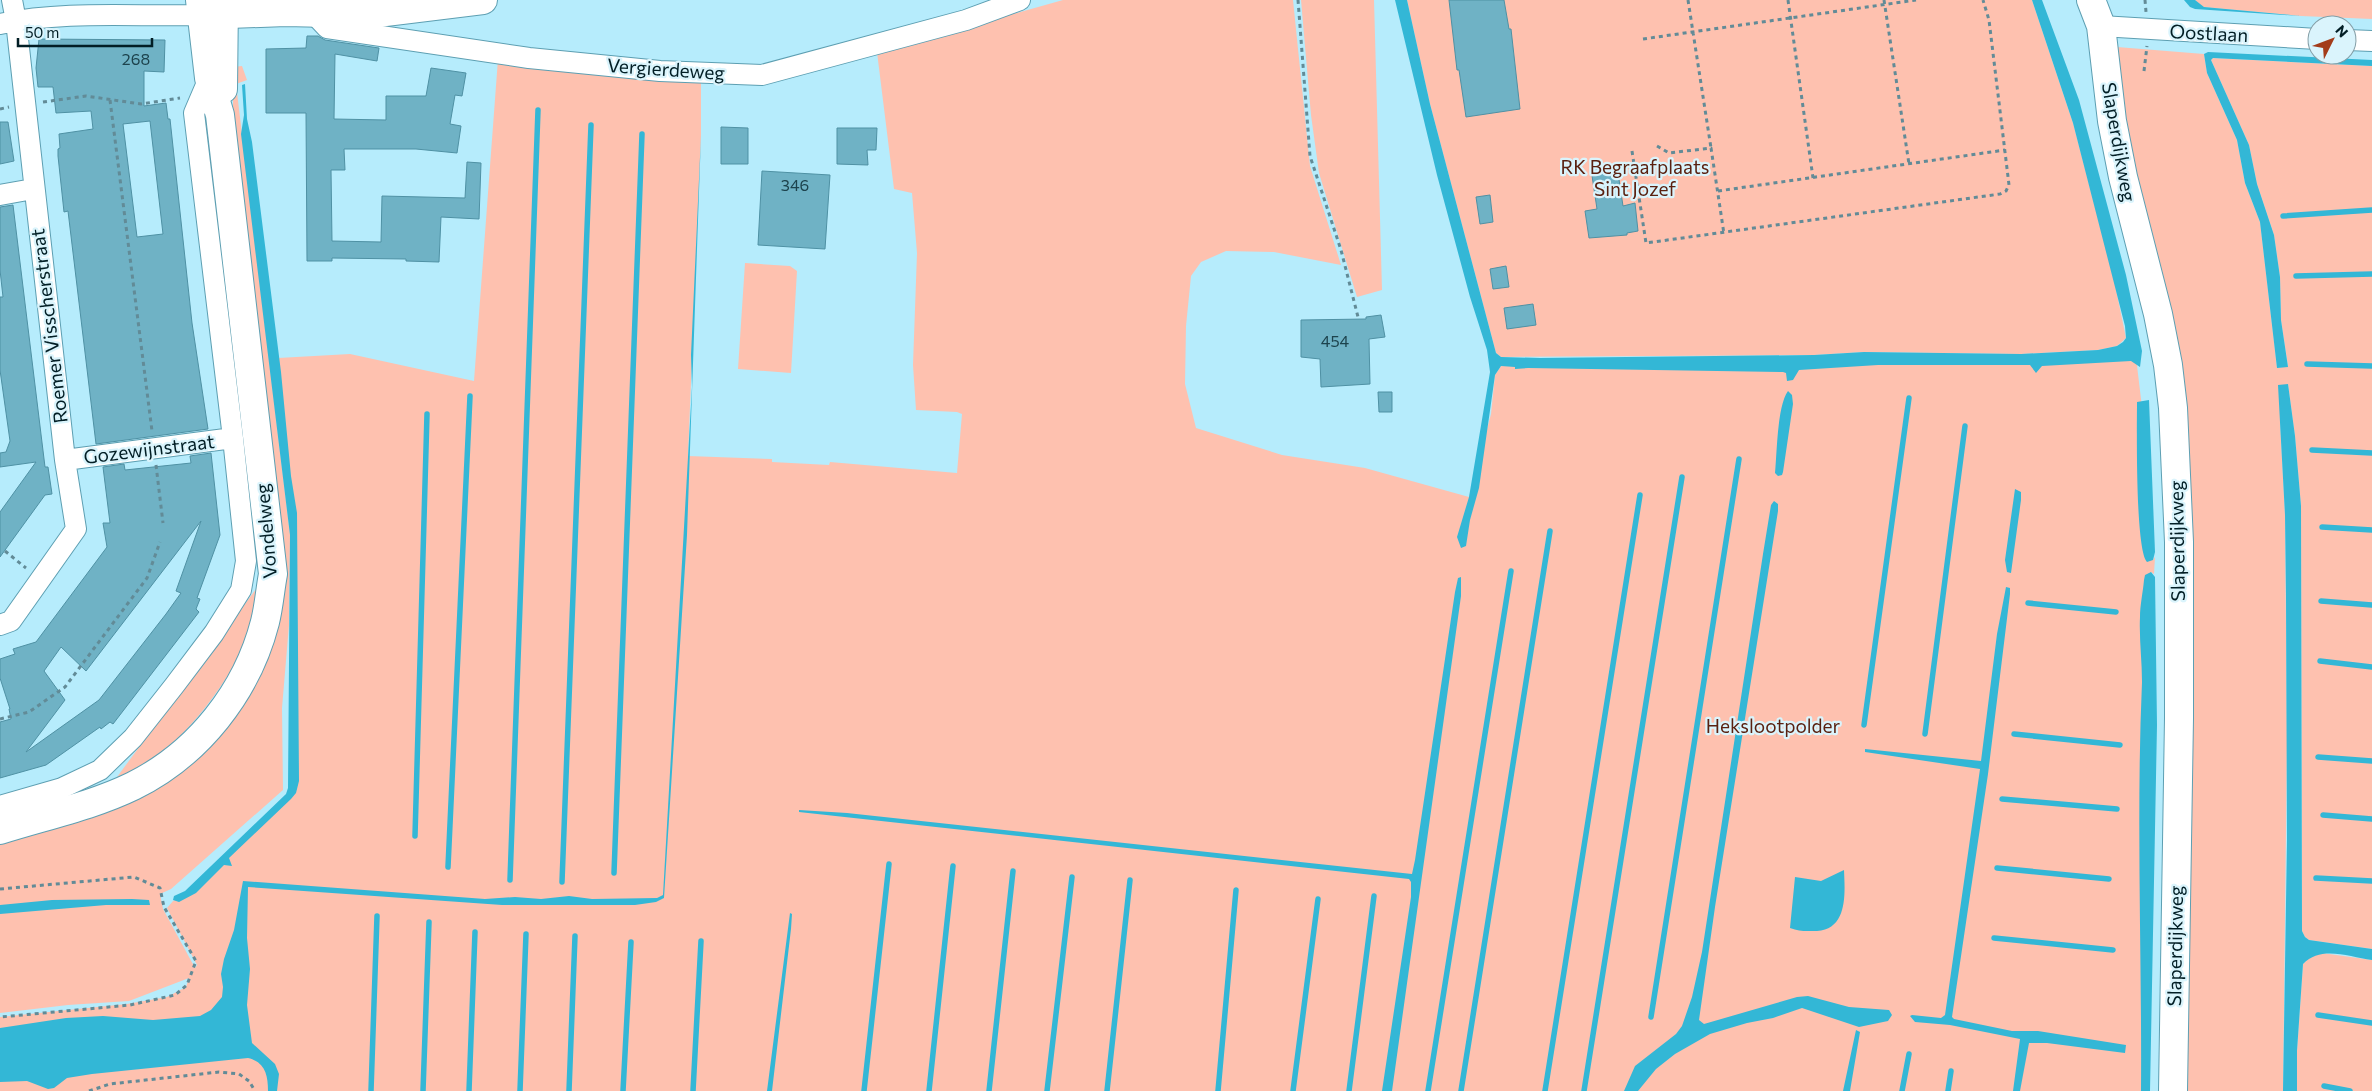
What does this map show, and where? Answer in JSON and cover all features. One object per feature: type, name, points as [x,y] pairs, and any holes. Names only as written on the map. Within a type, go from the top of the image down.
[{"type":"street","name":"Roemer Visscherstraat","points":[[0,625],[11,621],[76,529],[65,460],[24,105],[8,22],[12,0]]},
{"type":"street","points":[[8,22],[213,7],[369,14],[483,0]]},
{"type":"street","name":"Vergierdeweg","points":[[312,12],[327,28],[530,58],[660,71],[762,75],[966,20],[1020,0]]},
{"type":"street","name":"Slaperdijkweg","points":[[2091,0],[2101,26],[2112,120],[2123,177],[2158,314],[2168,366],[2173,408],[2179,542],[2179,718],[2173,1091]]},
{"type":"street","name":"Vondelweg","points":[[0,806],[62,788],[100,770],[132,738],[214,633],[241,590],[246,561],[194,113],[208,78],[213,7]]},
{"type":"street","name":"Vondelweg","points":[[213,7],[224,78],[220,115]]},
{"type":"street","name":"Oostlaan","points":[[2101,26],[2307,38]]},
{"type":"street","points":[[2357,41],[2372,42]]},
{"type":"street","name":"Vondelweg","points":[[0,830],[131,787],[179,756],[204,734],[231,698],[244,676],[264,622],[273,574],[220,115],[208,78]]},
{"type":"street","points":[[0,195],[33,189]]},
{"type":"street","name":"Gozewijnstraat","points":[[65,460],[233,438]]},
{"type":"path","points":[[1298,0],[1310,156],[1341,250],[1358,318]]},
{"type":"path","points":[[1688,0],[1724,234]]},
{"type":"path","points":[[1788,0],[1813,178]]},
{"type":"path","points":[[1643,39],[1885,2],[1916,0]]},
{"type":"path","points":[[1632,151],[1646,243],[1724,234],[2000,194],[2006,191],[2009,185],[1989,20],[1983,0]]},
{"type":"path","points":[[1885,2],[1909,164]]},
{"type":"path","points":[[24,105],[86,96],[141,104],[183,97]]},
{"type":"path","points":[[110,100],[163,523]]},
{"type":"path","points":[[1656,146],[1669,154],[1711,148]]},
{"type":"path","points":[[1718,191],[2005,150]]},
{"type":"path","points":[[0,719],[30,712],[65,687],[147,578],[160,542]]},
{"type":"path","points":[[5,551],[40,579]]},
{"type":"path","points":[[0,889],[134,877],[160,888],[164,907],[196,961],[186,985],[175,995],[130,1005],[0,1017]]},
{"type":"path","points":[[90,1091],[110,1084],[219,1072],[239,1074],[249,1081],[255,1091]]},
{"type":"green space","name":"Hekslootpolder","points":[[1063,0],[1293,0],[1310,166],[1341,265],[1274,252],[1226,251],[1201,262],[1191,276],[1186,326],[1185,384],[1196,428],[1282,455],[1365,468],[1469,497],[1491,414],[1495,375],[1501,366],[1985,358],[2135,349],[2147,449],[2153,560],[2155,557],[2154,574],[2151,572],[2143,1091],[0,1091],[0,1017],[127,1004],[167,997],[186,987],[189,978],[129,1001],[68,1005],[0,1013],[0,839],[154,786],[269,638],[233,107],[233,67],[242,66],[247,80],[236,84],[290,535],[278,358],[350,354],[474,381],[498,59],[701,78],[701,135],[688,456],[772,459],[772,462],[829,465],[830,462],[957,473],[962,414],[957,412],[916,410],[913,365],[917,253],[912,193],[894,189],[877,52]],"holes":[[[290,537],[291,781],[287,799],[186,895],[173,901],[167,908],[197,965],[195,968],[163,909],[160,894],[171,889],[283,790],[282,708],[289,625]]]},
{"type":"green space","points":[[1301,0],[1374,0],[1382,290],[1357,297],[1319,173],[1311,115]]},
{"type":"green space","name":"RK Begraafplaats Sint Jozef","points":[[1407,0],[2032,0],[2073,123],[2114,280],[2126,338],[2117,346],[2098,350],[2021,354],[1864,352],[1814,355],[1501,357],[1496,353],[1430,104]]},
{"type":"green space","points":[[2195,0],[2372,0],[2372,19],[2357,18],[2357,15],[2301,16],[2203,7]]},
{"type":"green space","points":[[2117,47],[2204,54],[2207,73],[2237,140],[2245,183],[2260,222],[2277,368],[2288,366],[2281,320],[2280,277],[2274,235],[2257,184],[2249,145],[2211,60],[2213,58],[2307,63],[2307,65],[2372,66],[2372,949],[2309,940],[2302,931],[2301,506],[2288,384],[2280,422],[2285,515],[2287,743],[2283,1091],[2182,1091],[2189,574],[2126,146]]},
{"type":"green space","points":[[745,263],[790,266],[797,271],[791,373],[738,369]]},
{"type":"green space","points":[[256,589],[252,620],[244,648],[240,657],[206,706],[167,748],[135,769],[117,777]]},
{"type":"green space","points":[[2322,953],[2372,960],[2372,1091],[2297,1091],[2297,1051],[2303,964],[2313,954]]},
{"type":"water","points":[[1395,0],[1407,0],[1430,104],[1496,353],[1501,357],[1540,358],[1814,355],[1864,352],[2021,354],[2098,350],[2117,346],[2123,342],[2126,338],[2125,326],[2073,123],[2032,0],[2042,0],[2079,100],[2126,275],[2142,351],[2140,367],[2131,361],[2042,366],[2036,373],[2030,365],[1878,365],[1799,370],[1793,380],[1787,381],[1786,373],[1783,372],[1515,369],[1515,367],[1501,366],[1495,375],[1479,488],[1470,520],[1466,546],[1461,548],[1457,537],[1469,497],[1490,372],[1487,350],[1470,297],[1437,175]]},
{"type":"water","points":[[2184,0],[2195,0],[2204,7],[2301,16],[2195,9],[2190,7]]},
{"type":"water","points":[[2208,52],[2307,57],[2307,63],[2213,58],[2211,60],[2249,145],[2257,184],[2274,235],[2280,277],[2281,320],[2288,367],[2277,368],[2260,222],[2245,183],[2237,140],[2207,73],[2204,54]]},
{"type":"water","points":[[2357,59],[2372,60],[2372,66],[2352,65],[2357,65]]},
{"type":"water","points":[[245,84],[247,119],[252,142],[281,372],[291,476],[297,513],[299,781],[296,793],[291,799],[229,858],[232,866],[224,865],[196,893],[179,902],[173,900],[174,896],[185,891],[286,794],[288,788],[290,535],[241,134],[244,115],[242,85]]},
{"type":"water","points":[[701,135],[687,535],[664,898],[656,902],[635,905],[502,905],[248,887],[247,938],[250,969],[247,1005],[252,1043],[275,1064],[279,1074],[277,1091],[268,1091],[266,1075],[262,1066],[248,1058],[92,1074],[67,1078],[54,1088],[48,1089],[27,1081],[0,1082],[0,1028],[66,1018],[103,1016],[153,1020],[200,1016],[211,1010],[222,997],[221,974],[234,930],[243,881],[485,899],[515,897],[541,899],[569,896],[592,899],[657,898],[663,895],[692,387],[691,355]]},
{"type":"water","points":[[2288,384],[2301,506],[2302,931],[2309,940],[2372,949],[2372,960],[2327,954],[2310,958],[2303,964],[2297,1051],[2297,1091],[2283,1091],[2287,840],[2286,596],[2285,515],[2278,385]]},
{"type":"water","points":[[1788,391],[1792,395],[1793,404],[1783,472],[1782,475],[1778,476],[1775,473],[1778,431],[1784,398]]},
{"type":"water","points":[[2149,400],[2155,552],[2153,560],[2147,562],[2140,535],[2137,402]]},
{"type":"water","points":[[2015,489],[2021,492],[2021,500],[2011,573],[2007,572],[2005,560]]},
{"type":"water","points":[[1774,501],[1778,504],[1778,511],[1715,907],[1699,1020],[1704,1024],[1797,997],[1808,996],[1849,1007],[1889,1010],[1892,1015],[1888,1021],[1859,1027],[1802,1008],[1773,1018],[1747,1023],[1710,1034],[1675,1054],[1656,1069],[1638,1091],[1624,1091],[1635,1066],[1676,1034],[1682,1026],[1692,997],[1702,952],[1763,554],[1771,505]]},
{"type":"water","points":[[2151,572],[2155,577],[2157,725],[2150,1091],[2141,1091],[2139,835],[2142,682],[2140,608],[2145,575]]},
{"type":"water","points":[[1461,577],[1461,596],[1392,1091],[1382,1091],[1411,897],[1411,882],[1409,879],[799,812],[799,810],[847,813],[1412,874],[1455,592],[1458,578]]},
{"type":"water","points":[[2006,587],[2010,588],[2010,594],[1988,774],[1952,1017],[2012,1031],[2038,1031],[2126,1045],[2125,1053],[2047,1043],[2029,1043],[2020,1091],[2013,1091],[2020,1039],[1950,1025],[1915,1022],[1910,1016],[1941,1018],[1945,1015],[1980,769],[1865,752],[1865,749],[1981,761],[1997,634]]},
{"type":"water","points":[[1844,870],[1843,908],[1834,924],[1827,929],[1817,931],[1800,931],[1790,928],[1795,877],[1821,881]]},
{"type":"water","points":[[52,900],[149,900],[150,905],[106,905],[0,914],[0,905]]},
{"type":"water","points":[[790,913],[792,914],[791,929],[772,1091],[767,1091]]},
{"type":"water","points":[[1856,1030],[1860,1032],[1850,1091],[1843,1091]]},
{"type":"building","points":[[1449,0],[1504,0],[1509,29],[1511,29],[1520,109],[1466,117],[1459,70],[1457,70]]},
{"type":"building","points":[[307,36],[318,36],[325,40],[379,48],[377,61],[335,54],[334,119],[386,120],[386,96],[426,96],[431,68],[466,73],[462,96],[455,95],[450,124],[461,126],[457,153],[416,149],[344,149],[345,170],[331,170],[332,241],[381,242],[382,196],[465,198],[467,162],[481,163],[479,219],[441,217],[439,262],[406,261],[406,259],[332,258],[332,261],[307,261],[306,113],[266,113],[266,49],[306,48]]},
{"type":"building","points":[[39,39],[165,40],[164,72],[144,71],[144,106],[166,103],[168,119],[170,119],[192,323],[208,429],[96,444],[68,211],[64,212],[58,156],[58,149],[60,148],[59,134],[93,129],[91,111],[56,113],[53,87],[38,87],[36,68]],"holes":[[[150,121],[163,234],[137,237],[123,124]]]},
{"type":"building","points":[[0,122],[8,122],[14,161],[0,164]]},
{"type":"building","points":[[721,127],[748,128],[748,164],[721,164]]},
{"type":"building","points":[[837,128],[877,128],[876,150],[867,150],[868,165],[837,164]]},
{"type":"building","points":[[1617,166],[1623,206],[1635,203],[1638,231],[1627,233],[1627,235],[1589,238],[1585,211],[1597,209],[1591,169]]},
{"type":"building","points":[[762,171],[830,175],[825,249],[758,245]]},
{"type":"building","points":[[1490,195],[1493,222],[1480,224],[1476,197]]},
{"type":"building","points":[[13,205],[45,467],[48,467],[52,494],[45,495],[0,557],[0,512],[36,462],[0,467],[0,453],[6,452],[10,441],[0,370],[0,297],[3,297],[0,270],[0,207]]},
{"type":"building","points":[[1506,266],[1509,287],[1493,289],[1490,269]]},
{"type":"building","points":[[1533,304],[1536,325],[1507,329],[1504,308]]},
{"type":"building","points":[[1381,315],[1385,337],[1369,339],[1370,384],[1321,387],[1320,359],[1301,357],[1301,320],[1366,319],[1366,317]]},
{"type":"building","points":[[1378,392],[1392,392],[1392,412],[1379,412]]},
{"type":"building","points":[[211,453],[220,535],[197,598],[200,599],[196,609],[199,612],[113,724],[110,722],[101,729],[100,727],[46,765],[0,778],[0,722],[11,719],[10,709],[0,678],[0,659],[15,654],[13,649],[36,642],[107,547],[103,523],[110,523],[103,467],[124,464],[125,470],[191,463],[190,456]],"holes":[[[201,521],[176,591],[181,593],[99,700],[26,752],[65,700],[44,671],[61,647],[86,671]]]},
{"type":"waterway","points":[[510,880],[538,110]]},
{"type":"waterway","points":[[562,882],[591,125]]},
{"type":"waterway","points":[[614,873],[642,134]]},
{"type":"waterway","points":[[2283,216],[2372,210]]},
{"type":"waterway","points":[[2296,276],[2372,274]]},
{"type":"waterway","points":[[2307,364],[2372,366]]},
{"type":"waterway","points":[[448,867],[470,396]]},
{"type":"waterway","points":[[1864,725],[1909,398]]},
{"type":"waterway","points":[[415,836],[427,414]]},
{"type":"waterway","points":[[1925,734],[1965,426]]},
{"type":"waterway","points":[[2312,450],[2372,453]]},
{"type":"waterway","points":[[1651,1017],[1739,459]]},
{"type":"waterway","points":[[1584,1091],[1682,477]]},
{"type":"waterway","points":[[1545,1091],[1640,495]]},
{"type":"waterway","points":[[2322,527],[2372,530]]},
{"type":"waterway","points":[[1461,1091],[1550,531]]},
{"type":"waterway","points":[[1428,1091],[1511,571]]},
{"type":"waterway","points":[[2321,601],[2372,605]]},
{"type":"waterway","points":[[2028,603],[2116,612]]},
{"type":"waterway","points":[[2320,661],[2372,667]]},
{"type":"waterway","points":[[2014,734],[2120,745]]},
{"type":"waterway","points":[[2318,757],[2372,761]]},
{"type":"waterway","points":[[2002,799],[2117,809]]},
{"type":"waterway","points":[[2323,815],[2372,819]]},
{"type":"waterway","points":[[864,1091],[889,864]]},
{"type":"waterway","points":[[929,1091],[953,866]]},
{"type":"waterway","points":[[1997,868],[2109,879]]},
{"type":"waterway","points":[[989,1091],[1013,871]]},
{"type":"waterway","points":[[1047,1091],[1072,877]]},
{"type":"waterway","points":[[2316,878],[2372,881]]},
{"type":"waterway","points":[[1107,1091],[1130,880]]},
{"type":"waterway","points":[[1218,1091],[1236,890]]},
{"type":"waterway","points":[[1349,1091],[1374,896]]},
{"type":"waterway","points":[[1293,1091],[1318,899]]},
{"type":"waterway","points":[[371,1091],[377,916]]},
{"type":"waterway","points":[[423,1091],[429,922]]},
{"type":"waterway","points":[[469,1091],[475,932]]},
{"type":"waterway","points":[[520,1091],[526,934]]},
{"type":"waterway","points":[[569,1091],[575,936]]},
{"type":"waterway","points":[[1994,938],[2113,950]]},
{"type":"waterway","points":[[693,1091],[701,941]]},
{"type":"waterway","points":[[623,1091],[631,942]]},
{"type":"waterway","points":[[2318,1015],[2372,1023]]},
{"type":"waterway","points":[[1902,1091],[1909,1054]]},
{"type":"waterway","points":[[1948,1091],[1951,1071]]},
{"type":"waterway","points":[[2324,1086],[2350,1091]]}]
